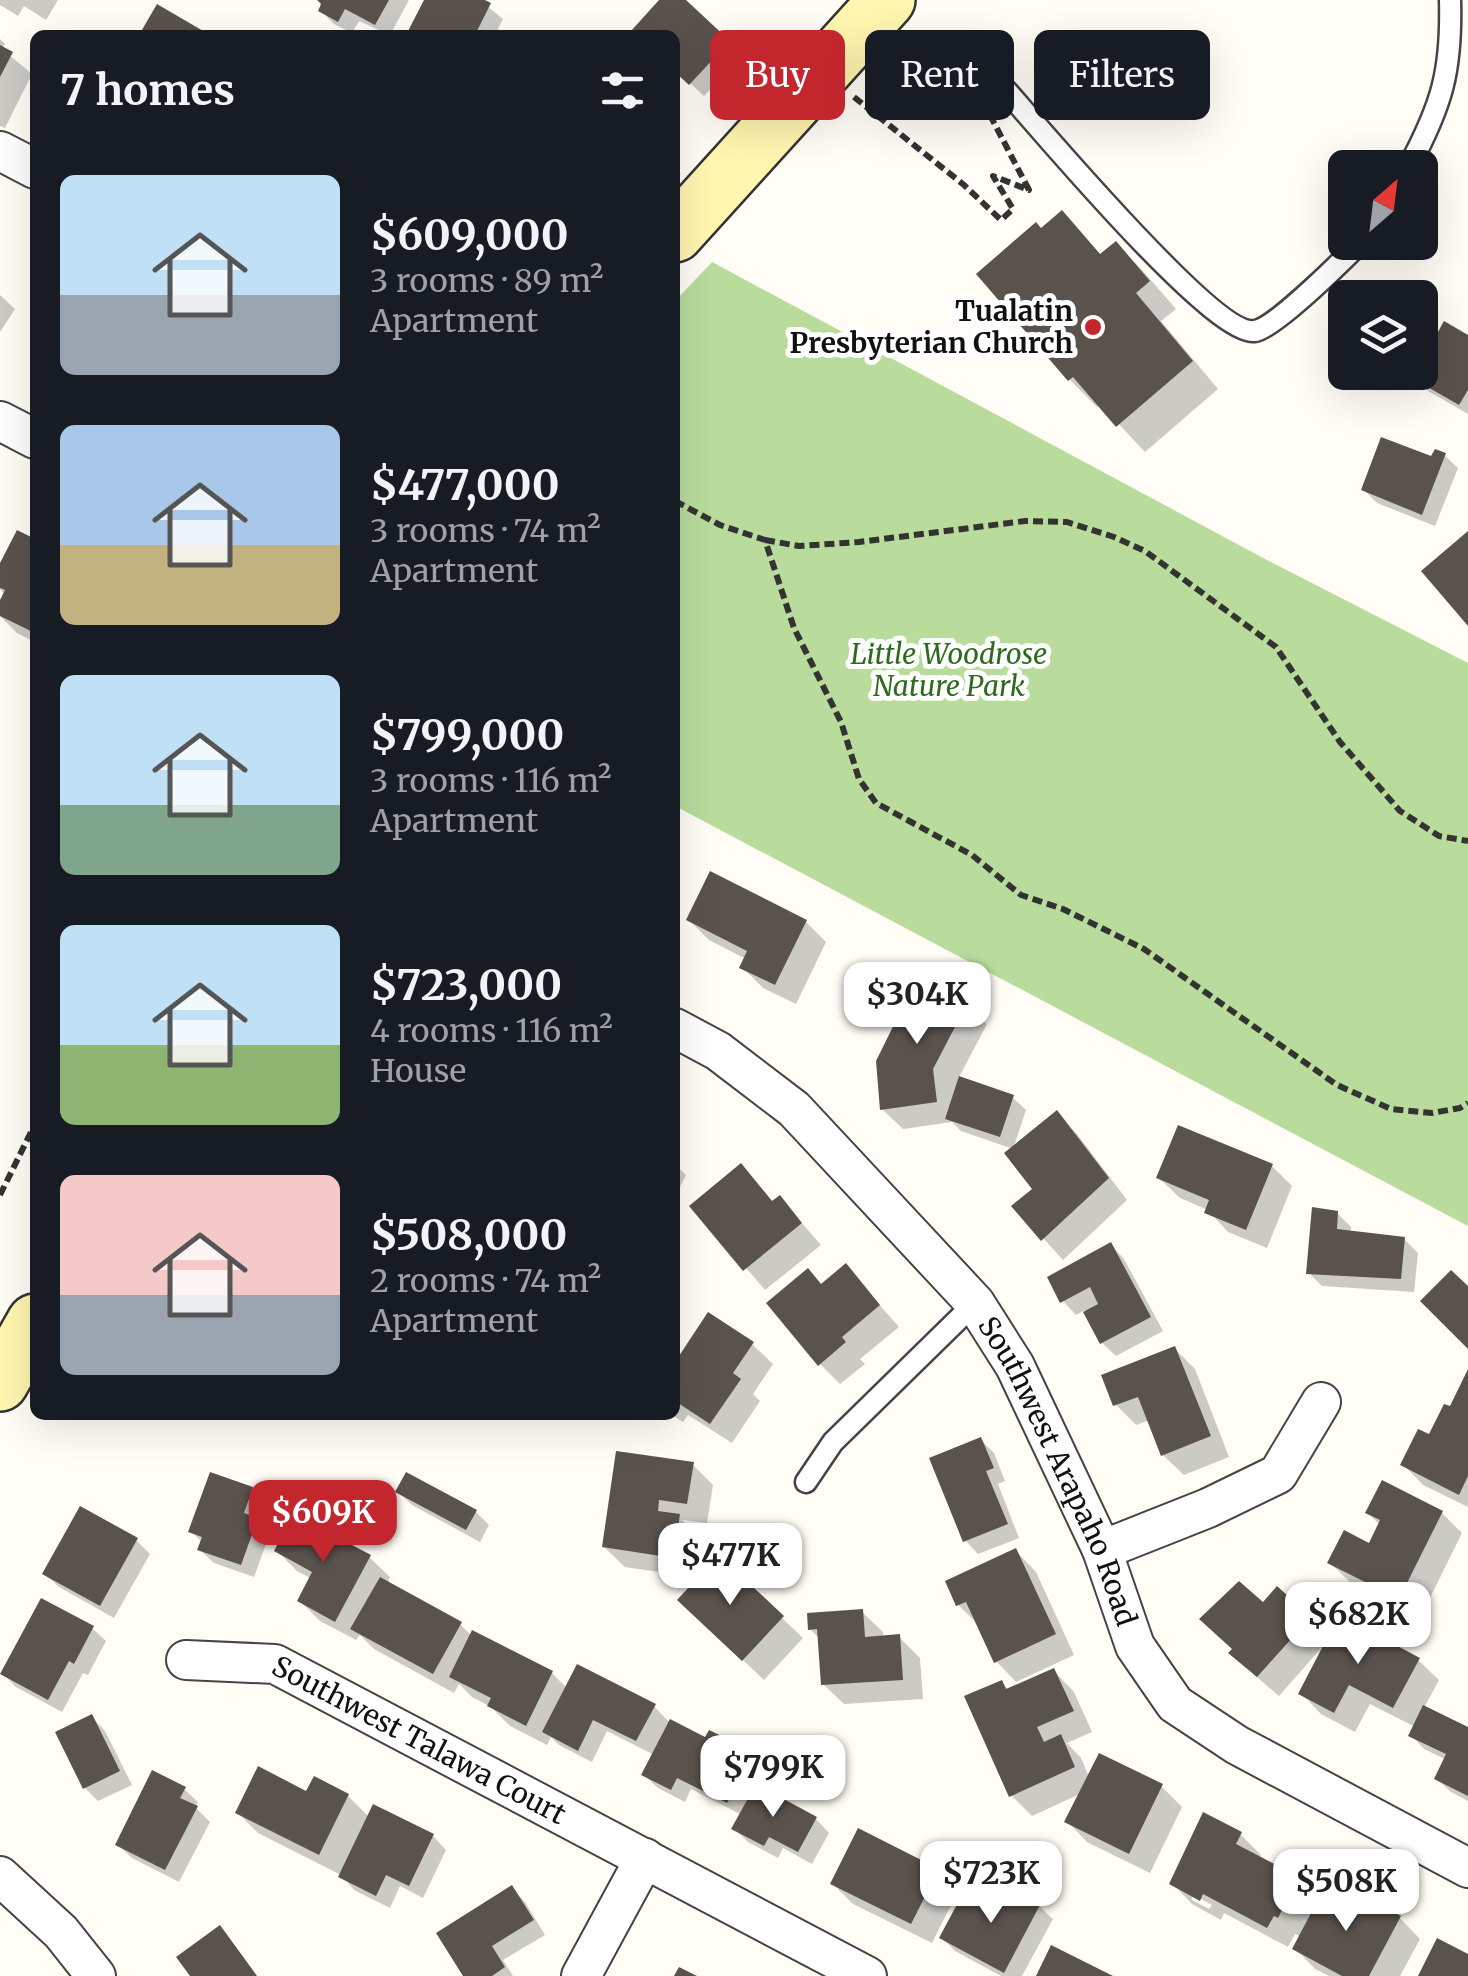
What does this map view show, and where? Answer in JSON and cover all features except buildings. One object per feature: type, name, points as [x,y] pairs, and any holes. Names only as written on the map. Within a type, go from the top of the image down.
[{"type":"main road","points":[[845,46],[887,0]]},
{"type":"main road","points":[[680,228],[778,120]]},
{"type":"main road","points":[[0,1384],[30,1331]]},
{"type":"street","points":[[0,151],[30,166]]},
{"type":"street","points":[[0,421],[30,437]]},
{"type":"street","name":"Southwest Arapaho Road","points":[[680,1031],[718,1050],[794,1109],[975,1303],[1015,1366],[1102,1550],[1135,1646],[1174,1704],[1237,1745],[1468,1868]]},
{"type":"street","points":[[1102,1550],[1208,1508],[1278,1474],[1321,1402]]},
{"type":"street","name":"Southwest Talawa Court","points":[[186,1660],[275,1664],[868,1976]]},
{"type":"street","points":[[581,1976],[645,1858]]},
{"type":"street","points":[[0,1876],[61,1932],[96,1976]]},
{"type":"lane","points":[[1418,150],[1446,81],[1451,47],[1450,0]]},
{"type":"lane","points":[[1014,100],[1178,280],[1240,328],[1254,331],[1274,322],[1341,260]]},
{"type":"lane","points":[[806,1482],[833,1442],[975,1303]]},
{"type":"path","points":[[845,89],[865,106]]},
{"type":"path","points":[[883,120],[1002,220],[1013,208],[992,176],[1029,190],[992,120]]},
{"type":"path","points":[[680,504],[720,525],[765,540],[800,546],[1025,521],[1067,522],[1114,537],[1145,551],[1276,647],[1340,742],[1400,811],[1439,836],[1468,841]]},
{"type":"path","points":[[765,540],[794,628],[841,722],[859,780],[876,803],[972,855],[1021,895],[1062,908],[1144,949],[1337,1084],[1391,1108],[1432,1113],[1468,1103]]},
{"type":"path","points":[[0,1195],[30,1134]]},
{"type":"green space","name":"Little Woodrose Nature Park","points":[[712,262],[1265,559],[1468,663],[1468,1226],[680,809],[680,296]]},
{"type":"place","name":"Tualatin Presbyterian Church","points":[[1093,327]]}]
